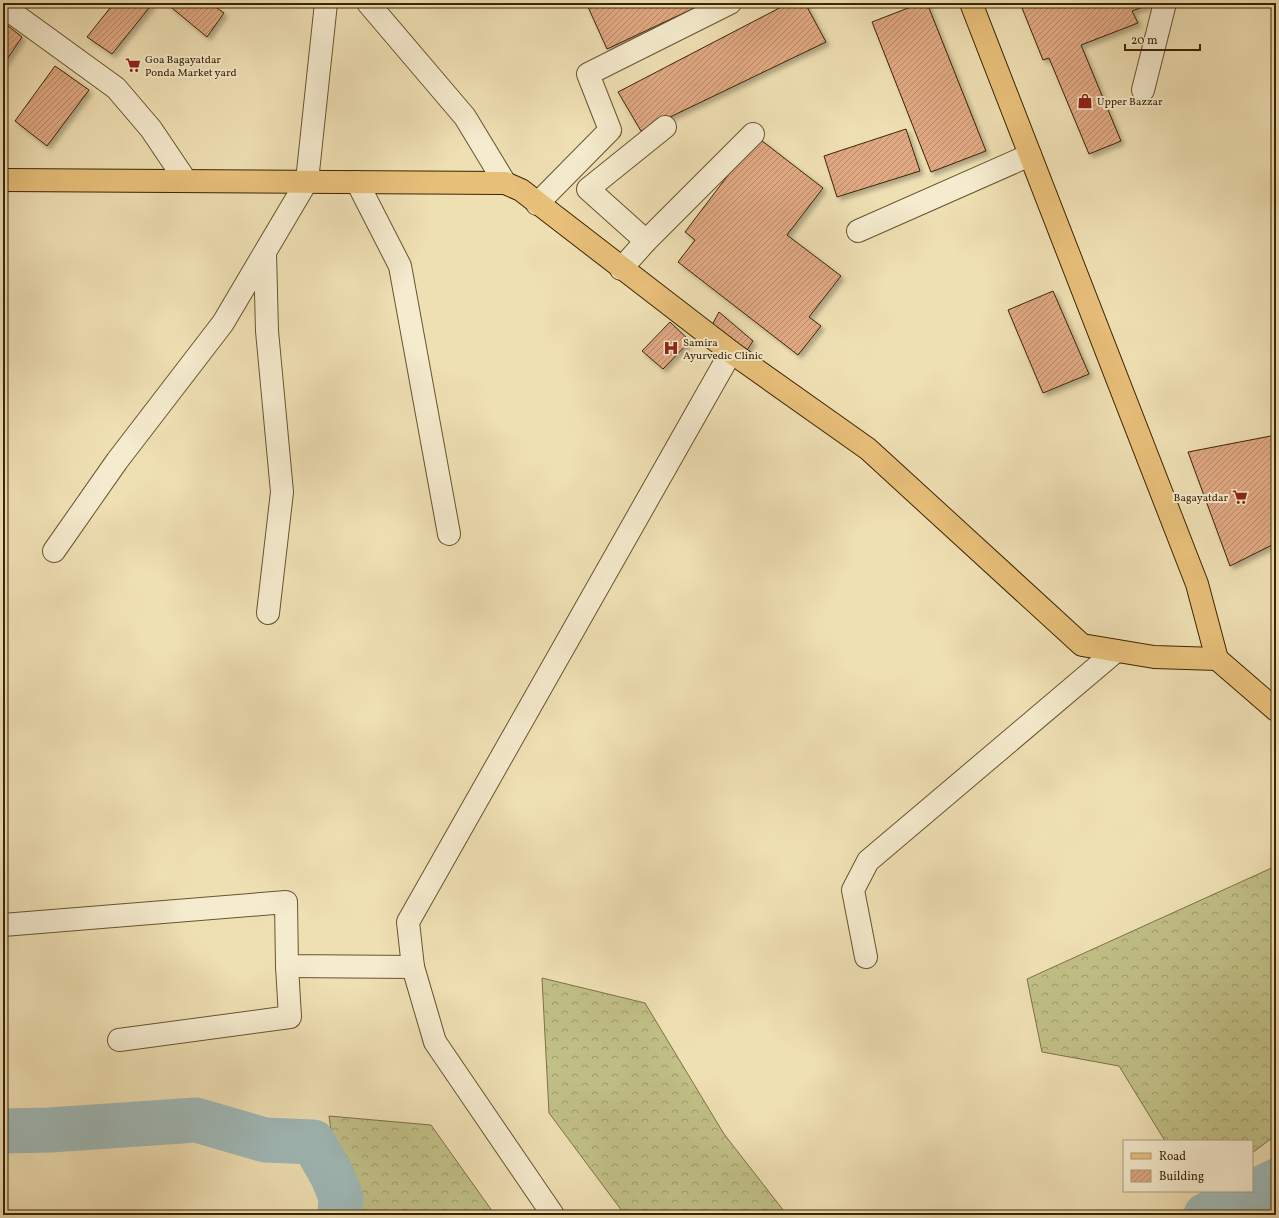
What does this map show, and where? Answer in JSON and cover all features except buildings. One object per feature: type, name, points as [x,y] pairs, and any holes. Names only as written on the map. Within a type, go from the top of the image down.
[{"type":"main road","points":[[971,3],[1197,584],[1216,659],[1276,710]]},
{"type":"main road","points":[[3,180],[505,183],[521,190],[621,269],[731,352],[868,449],[1082,645],[1154,657],[1216,659]]},
{"type":"street","points":[[54,551],[117,461],[223,323],[307,181],[326,3]]},
{"type":"street","points":[[368,3],[465,117],[505,183]]},
{"type":"street","points":[[537,204],[610,130],[588,74],[730,3]]},
{"type":"street","points":[[1143,90],[1165,3]]},
{"type":"street","points":[[3,6],[116,88],[151,129],[186,181]]},
{"type":"street","points":[[646,241],[588,189],[664,127]]},
{"type":"street","points":[[621,269],[646,241],[753,134]]},
{"type":"street","points":[[858,231],[1030,156]]},
{"type":"street","points":[[357,182],[400,266],[449,534]]},
{"type":"street","points":[[265,253],[267,331],[282,492],[268,613]]},
{"type":"street","points":[[553,1215],[435,1042],[412,968],[408,922],[731,352]]},
{"type":"street","points":[[866,957],[854,890],[868,861],[1116,651]]},
{"type":"street","points":[[3,925],[286,902],[287,966],[290,1017],[119,1040]]},
{"type":"street","points":[[287,966],[412,968]]},
{"type":"green space","points":[[1276,866],[1276,1135],[1253,1152],[1253,1140],[1164,1140],[1119,1066],[1042,1052],[1027,979]]},
{"type":"green space","points":[[542,978],[645,1003],[724,1134],[787,1215],[625,1215],[549,1113]]},
{"type":"green space","points":[[329,1116],[431,1125],[495,1215],[342,1215]]},
{"type":"waterway","points":[[3,1131],[50,1130],[196,1120],[265,1140],[313,1142],[332,1175],[341,1197],[340,1215]]},
{"type":"waterway","points":[[1206,1215],[1276,1181]]},
{"type":"place","name":"Goa Bagayatdar Ponda Market yard","points":[[133,65]]},
{"type":"place","name":"Upper Bazzar","points":[[1085,101]]},
{"type":"place","name":"Samira Ayurvedic Clinic","points":[[671,348]]},
{"type":"place","name":"Bagayatdar","points":[[1240,497]]}]
